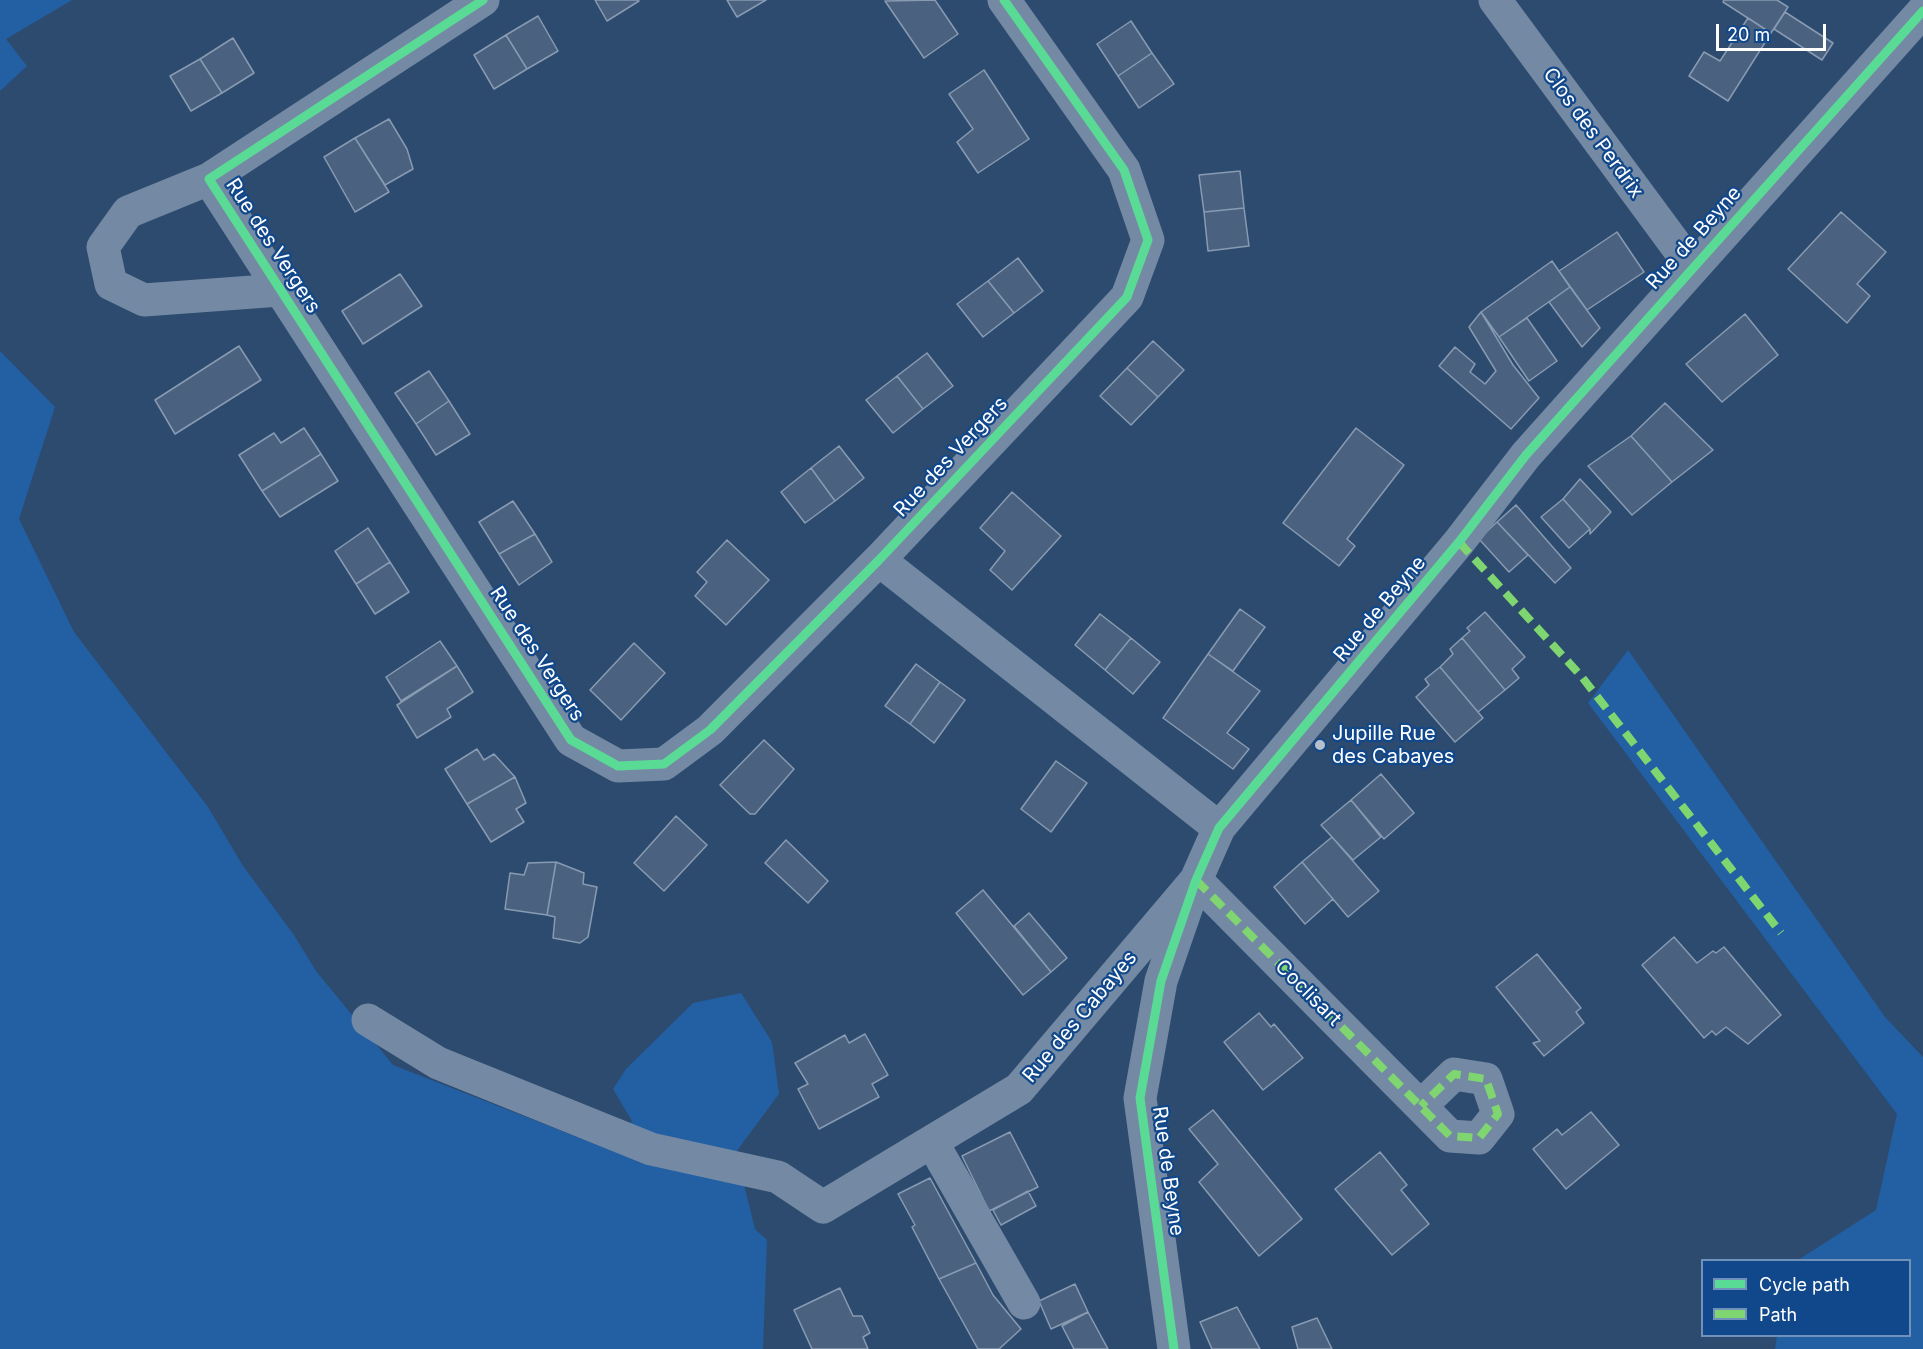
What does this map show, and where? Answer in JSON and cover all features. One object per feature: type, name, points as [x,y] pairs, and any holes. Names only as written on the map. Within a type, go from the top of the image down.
[{"type":"street","name":"Rue des Vergers","points":[[280,290],[144,300],[111,285],[103,247],[128,212],[209,179],[483,0]]},
{"type":"street","name":"Rue des Vergers","points":[[209,179],[571,740],[618,766],[664,764],[710,730],[879,560],[1126,297],[1148,240],[1124,170],[1004,0]]},
{"type":"street","name":"Clos des Perdrix","points":[[1495,0],[1692,267]]},
{"type":"street","name":"Rue de Beyne","points":[[1174,1349],[1140,1098],[1161,981],[1196,880],[1220,828],[1459,542],[1526,455],[1692,267],[1923,12]]},
{"type":"street","points":[[879,560],[1220,828]]},
{"type":"street","name":"Coclisart","points":[[1196,880],[1421,1106]]},
{"type":"street","name":"Rue des Cabayes","points":[[368,1020],[438,1064],[651,1149],[778,1177],[823,1207],[1019,1089],[1196,880]]},
{"type":"street","points":[[932,1142],[1024,1303]]},
{"type":"shaded area","points":[[0,0],[72,0],[6,39],[27,66],[0,91]]},
{"type":"shaded area","points":[[0,351],[55,407],[19,519],[74,632],[208,807],[243,866],[294,935],[316,971],[393,1065],[608,1149],[632,1121],[613,1089],[626,1069],[693,1003],[741,993],[772,1042],[779,1094],[736,1152],[755,1229],[767,1240],[763,1349],[0,1349]]},
{"type":"shaded area","points":[[1628,650],[1885,1017],[1923,1057],[1923,1349],[1775,1349],[1777,1337],[1911,1337],[1911,1259],[1800,1259],[1876,1210],[1897,1114],[1588,703]]},
{"type":"building","points":[[595,0],[638,0],[639,1],[607,21]]},
{"type":"building","points":[[727,0],[766,0],[737,17]]},
{"type":"building","points":[[935,0],[958,34],[924,58],[885,1]]},
{"type":"building","points":[[1724,0],[1777,0],[1788,7],[1771,33],[1723,2]]},
{"type":"building","points":[[1785,12],[1833,43],[1822,60],[1774,29]]},
{"type":"building","points":[[538,16],[558,51],[527,69],[506,35]]},
{"type":"building","points":[[1748,18],[1771,33],[1728,101],[1689,76],[1704,52],[1720,61]]},
{"type":"building","points":[[1131,21],[1152,53],[1118,76],[1097,44]]},
{"type":"building","points":[[506,35],[527,69],[494,89],[474,55]]},
{"type":"building","points":[[233,38],[254,73],[222,93],[200,59]]},
{"type":"building","points":[[1152,53],[1174,84],[1139,108],[1118,76]]},
{"type":"building","points":[[200,59],[222,93],[191,111],[170,76]]},
{"type":"building","points":[[984,70],[1029,139],[978,173],[957,142],[973,129],[949,94]]},
{"type":"building","points":[[389,119],[407,149],[413,169],[385,185],[355,138]]},
{"type":"building","points":[[355,138],[389,192],[355,212],[324,157]]},
{"type":"building","points":[[1240,171],[1244,208],[1204,212],[1199,175]]},
{"type":"building","points":[[1244,208],[1249,246],[1208,251],[1204,212]]},
{"type":"building","points":[[1841,212],[1886,252],[1857,284],[1870,296],[1847,323],[1788,269]]},
{"type":"building","points":[[1617,232],[1644,272],[1587,310],[1559,271]]},
{"type":"building","points":[[1018,258],[1043,291],[1014,313],[988,281]]},
{"type":"building","points":[[1552,261],[1570,287],[1499,337],[1481,312]]},
{"type":"building","points":[[400,274],[422,306],[363,344],[342,311]]},
{"type":"building","points":[[988,281],[1014,313],[983,337],[957,304]]},
{"type":"building","points":[[1570,287],[1600,328],[1582,347],[1549,302]]},
{"type":"building","points":[[1481,312],[1513,365],[1539,398],[1511,429],[1439,366],[1455,347],[1475,364],[1470,372],[1485,384],[1496,371],[1469,327]]},
{"type":"building","points":[[1745,314],[1778,355],[1722,402],[1686,364]]},
{"type":"building","points":[[1527,318],[1557,361],[1529,381],[1499,337]]},
{"type":"building","points":[[1153,341],[1184,370],[1158,397],[1127,368]]},
{"type":"building","points":[[239,346],[261,380],[175,434],[155,400]]},
{"type":"building","points":[[927,353],[953,386],[923,409],[897,376]]},
{"type":"building","points":[[1127,368],[1158,397],[1131,425],[1100,396]]},
{"type":"building","points":[[429,371],[449,401],[416,424],[395,393]]},
{"type":"building","points":[[897,376],[923,409],[893,433],[866,400]]},
{"type":"building","points":[[449,401],[470,434],[436,455],[416,424]]},
{"type":"building","points":[[1665,403],[1713,450],[1672,482],[1631,436]]},
{"type":"building","points":[[304,428],[321,454],[262,491],[239,455],[274,433],[281,443]]},
{"type":"building","points":[[1356,428],[1404,465],[1347,539],[1355,546],[1339,566],[1283,523]]},
{"type":"building","points":[[1631,436],[1672,482],[1632,515],[1588,466]]},
{"type":"building","points":[[839,446],[864,478],[835,501],[811,468]]},
{"type":"building","points":[[321,454],[338,481],[280,517],[262,491]]},
{"type":"building","points":[[811,468],[835,501],[805,523],[781,492]]},
{"type":"building","points":[[1580,479],[1611,512],[1590,534],[1590,529],[1563,499]]},
{"type":"building","points":[[1012,492],[1061,536],[1012,590],[990,570],[1005,551],[980,528]]},
{"type":"building","points":[[1563,499],[1590,529],[1569,548],[1541,517]]},
{"type":"building","points":[[513,501],[535,534],[499,554],[479,522]]},
{"type":"building","points":[[1516,505],[1571,568],[1555,583],[1497,522]]},
{"type":"building","points":[[1497,522],[1528,555],[1509,572],[1479,539]]},
{"type":"building","points":[[368,528],[390,562],[356,584],[335,551]]},
{"type":"building","points":[[535,534],[552,562],[519,585],[499,554]]},
{"type":"building","points":[[727,540],[769,580],[726,625],[695,596],[707,582],[697,572]]},
{"type":"building","points":[[390,562],[409,592],[375,614],[356,584]]},
{"type":"building","points":[[1240,609],[1265,627],[1233,671],[1208,654]]},
{"type":"building","points":[[1485,612],[1525,657],[1512,669],[1519,678],[1505,690],[1462,638],[1470,631],[1467,628]]},
{"type":"building","points":[[1100,614],[1131,638],[1105,670],[1075,645]]},
{"type":"building","points":[[1131,638],[1160,662],[1133,694],[1105,670]]},
{"type":"building","points":[[1462,638],[1505,690],[1478,712],[1440,667],[1453,654],[1450,649]]},
{"type":"building","points":[[440,641],[457,666],[401,701],[386,677]]},
{"type":"building","points":[[634,643],[665,673],[621,720],[590,690]]},
{"type":"building","points":[[1208,654],[1260,691],[1227,733],[1249,749],[1233,769],[1163,718]]},
{"type":"building","points":[[916,664],[940,682],[910,724],[885,706]]},
{"type":"building","points":[[457,666],[473,692],[447,709],[451,717],[417,738],[397,705]]},
{"type":"building","points":[[1440,667],[1483,718],[1455,742],[1416,697],[1429,685],[1425,679]]},
{"type":"building","points":[[940,682],[965,700],[934,743],[910,724]]},
{"type":"building","points":[[764,740],[794,769],[755,814],[750,814],[720,785]]},
{"type":"building","points":[[477,749],[484,760],[494,754],[515,777],[467,804],[445,769]]},
{"type":"building","points":[[1056,761],[1087,783],[1051,832],[1021,809]]},
{"type":"building","points":[[1381,774],[1414,813],[1384,839],[1351,800]]},
{"type":"building","points":[[515,777],[526,803],[516,809],[524,822],[491,842],[467,804]]},
{"type":"building","points":[[1351,800],[1381,837],[1353,860],[1321,825]]},
{"type":"building","points":[[676,816],[707,845],[664,891],[634,863]]},
{"type":"building","points":[[1332,837],[1379,891],[1348,917],[1302,862]]},
{"type":"building","points":[[786,840],[828,881],[808,903],[765,863]]},
{"type":"building","points":[[556,862],[547,915],[505,909],[510,873],[524,875],[528,863]]},
{"type":"building","points":[[556,862],[584,873],[583,884],[597,887],[588,937],[580,943],[553,938],[555,917],[547,915]]},
{"type":"building","points":[[1302,862],[1333,899],[1305,924],[1274,887]]},
{"type":"building","points":[[983,890],[1051,972],[1023,995],[956,913]]},
{"type":"building","points":[[1029,913],[1067,958],[1051,972],[1014,926]]},
{"type":"building","points":[[1674,937],[1697,963],[1713,951],[1716,953],[1724,947],[1781,1015],[1748,1044],[1726,1027],[1716,1035],[1712,1031],[1704,1038],[1642,965]]},
{"type":"building","points":[[1537,954],[1581,1008],[1576,1012],[1584,1023],[1544,1056],[1533,1043],[1540,1041],[1496,987]]},
{"type":"building","points":[[1259,1013],[1271,1027],[1274,1024],[1303,1058],[1263,1090],[1224,1042]]},
{"type":"building","points":[[865,1034],[888,1075],[872,1084],[879,1097],[819,1129],[798,1089],[808,1084],[795,1063],[845,1035],[849,1043]]},
{"type":"building","points":[[1213,1110],[1302,1219],[1259,1256],[1199,1182],[1218,1164],[1189,1129]]},
{"type":"building","points":[[1591,1112],[1619,1145],[1566,1189],[1533,1149],[1557,1129],[1562,1135]]},
{"type":"building","points":[[1010,1132],[1038,1187],[989,1211],[962,1156]]},
{"type":"building","points":[[1380,1152],[1407,1185],[1401,1190],[1429,1224],[1392,1255],[1335,1189]]},
{"type":"building","points":[[930,1178],[976,1263],[939,1279],[912,1227],[915,1225],[898,1194]]},
{"type":"building","points":[[1028,1191],[1036,1206],[1001,1225],[993,1210]]},
{"type":"building","points":[[976,1263],[993,1295],[1021,1329],[999,1349],[978,1349],[939,1279]]},
{"type":"building","points":[[1075,1284],[1088,1312],[1051,1329],[1039,1301]]},
{"type":"building","points":[[840,1288],[853,1316],[862,1316],[870,1333],[863,1337],[868,1349],[812,1349],[794,1310]]},
{"type":"building","points":[[1237,1307],[1260,1349],[1212,1349],[1200,1322]]},
{"type":"building","points":[[1088,1312],[1108,1349],[1074,1349],[1062,1326]]},
{"type":"building","points":[[1317,1318],[1332,1349],[1298,1349],[1292,1327]]},
{"type":"marked path","points":[[1459,542],[1582,677],[1781,933]]},
{"type":"marked path","points":[[1196,880],[1450,1136],[1479,1138],[1498,1114],[1486,1079],[1454,1074],[1421,1106]]},
{"type":"cycle path","points":[[483,0],[209,179],[571,740],[618,766],[664,764],[710,730],[879,560],[1127,297],[1148,240],[1124,170],[1004,0]]},
{"type":"cycle path","points":[[1174,1349],[1140,1098],[1161,981],[1196,880],[1219,828],[1459,542],[1526,455],[1923,11]]},
{"type":"place","name":"Jupille Rue des Cabayes","points":[[1320,745]]}]
